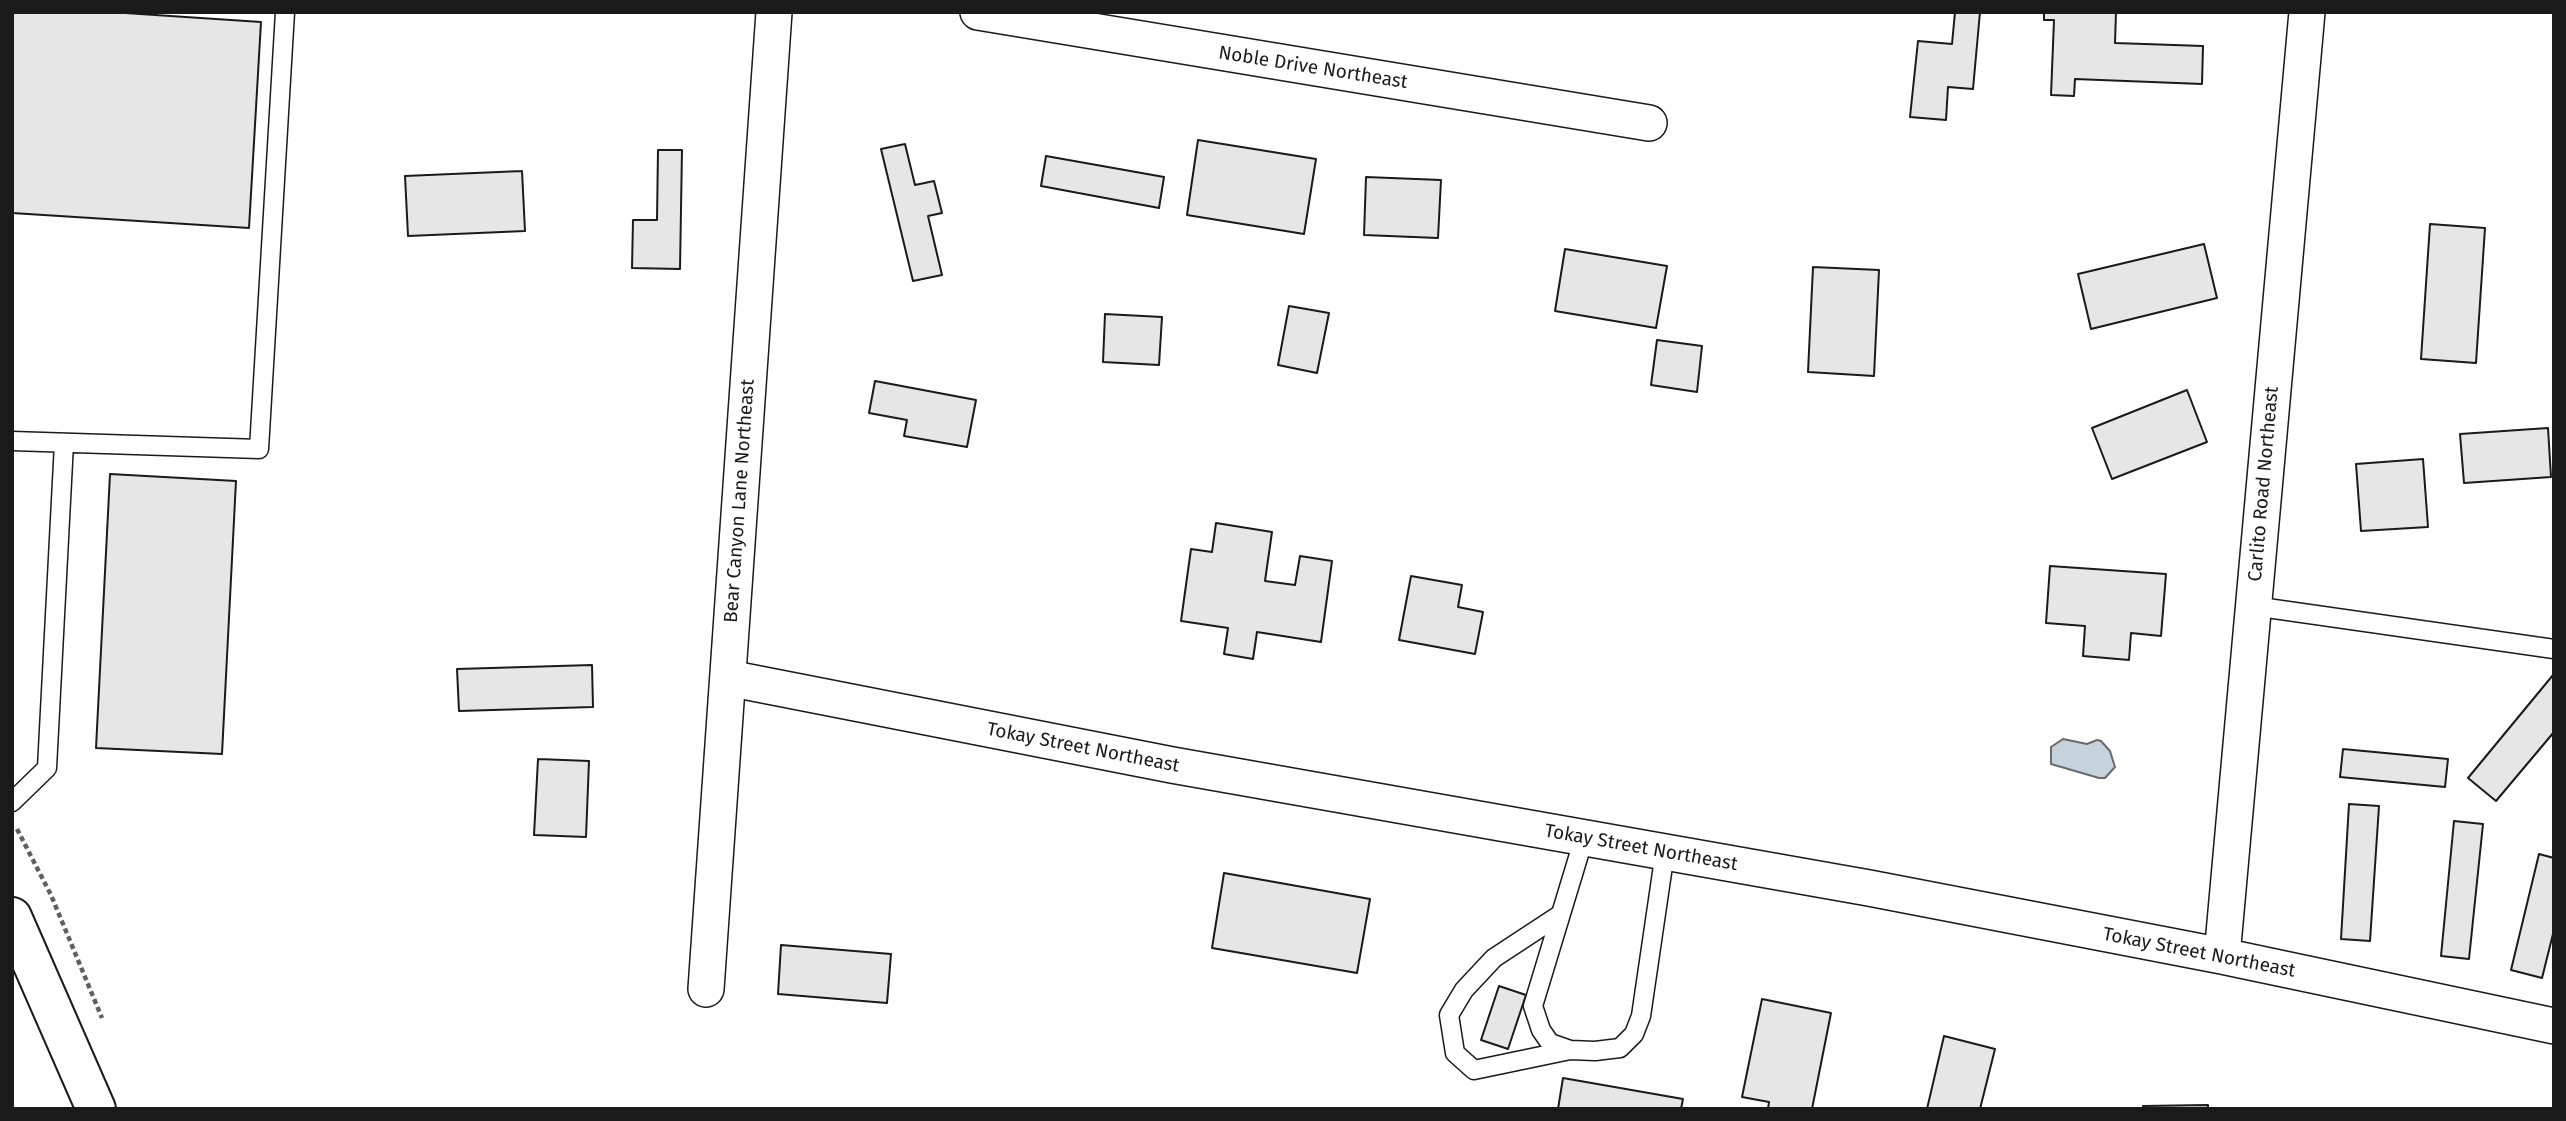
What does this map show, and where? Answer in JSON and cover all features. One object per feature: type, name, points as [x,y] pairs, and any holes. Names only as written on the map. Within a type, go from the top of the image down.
[{"type":"main road","points":[[12,917],[96,1109]]},
{"type":"street","name":"Bear Canyon Lane Northeast","points":[[706,989],[774,12]]},
{"type":"street","name":"Noble Drive Northeast","points":[[978,12],[1649,123]]},
{"type":"street","name":"Carlito Road Northeast","points":[[2222,957],[2306,12]]},
{"type":"street","name":"Tokay Street Northeast","points":[[728,678],[1172,765],[1869,888],[2554,1026]]},
{"type":"lane","points":[[12,441],[259,449],[285,12]]},
{"type":"lane","points":[[12,802],[47,768],[64,443]]},
{"type":"lane","points":[[2253,606],[2554,649]]},
{"type":"lane","points":[[1570,1050],[1550,1043],[1541,1030],[1533,1006],[1584,838]]},
{"type":"lane","points":[[1561,914],[1494,958],[1464,990],[1450,1015],[1455,1053],[1474,1070],[1570,1050],[1620,1048],[1634,1034],[1641,1016],[1665,852]]},
{"type":"shaded area","points":[[2063,739],[2087,744],[2101,741],[2110,751],[2115,767],[2105,778],[2099,778],[2051,764],[2051,747]]},
{"type":"building","points":[[12,12],[110,12],[261,22],[249,228],[12,213]]},
{"type":"building","points":[[1955,12],[1980,12],[1973,89],[1948,87],[1946,120],[1910,117],[1918,41],[1952,44]]},
{"type":"building","points":[[2044,12],[2116,12],[2115,43],[2203,46],[2202,84],[2075,79],[2074,96],[2051,95],[2054,20],[2044,20]]},
{"type":"building","points":[[1198,140],[1316,159],[1304,234],[1187,215]]},
{"type":"building","points":[[905,144],[915,185],[934,181],[942,213],[928,216],[942,275],[913,281],[881,149]]},
{"type":"building","points":[[658,150],[682,150],[680,269],[632,268],[633,220],[657,220]]},
{"type":"building","points":[[1046,156],[1164,177],[1159,208],[1041,186]]},
{"type":"building","points":[[522,171],[525,231],[408,236],[405,176]]},
{"type":"building","points":[[1366,177],[1441,180],[1438,238],[1364,235]]},
{"type":"building","points":[[2430,224],[2485,228],[2476,363],[2421,359]]},
{"type":"building","points":[[2204,244],[2217,298],[2091,329],[2078,274]]},
{"type":"building","points":[[1565,249],[1667,266],[1656,328],[1555,311]]},
{"type":"building","points":[[1813,267],[1879,270],[1874,376],[1808,372]]},
{"type":"building","points":[[1289,306],[1329,313],[1317,373],[1278,365]]},
{"type":"building","points":[[1105,314],[1162,317],[1159,365],[1103,362]]},
{"type":"building","points":[[1657,340],[1702,346],[1697,392],[1651,385]]},
{"type":"building","points":[[875,381],[976,400],[967,447],[904,436],[907,420],[869,413]]},
{"type":"building","points":[[2187,390],[2207,442],[2112,479],[2092,428]]},
{"type":"building","points":[[2548,428],[2551,477],[2464,483],[2460,434]]},
{"type":"building","points":[[2423,459],[2428,527],[2361,531],[2356,464]]},
{"type":"building","points":[[110,474],[236,481],[222,754],[96,748]]},
{"type":"building","points":[[1216,523],[1272,532],[1265,581],[1295,585],[1300,556],[1332,561],[1321,642],[1257,632],[1253,659],[1224,654],[1228,628],[1181,621],[1191,549],[1212,552]]},
{"type":"building","points":[[2050,566],[2166,574],[2161,636],[2131,633],[2129,660],[2083,656],[2085,626],[2046,623]]},
{"type":"building","points":[[1411,576],[1462,585],[1458,607],[1483,612],[1475,654],[1399,640]]},
{"type":"building","points":[[592,665],[593,707],[459,711],[457,669]]},
{"type":"building","points":[[2553,675],[2554,732],[2496,801],[2468,778]]},
{"type":"building","points":[[2343,749],[2448,759],[2445,787],[2340,777]]},
{"type":"building","points":[[538,759],[589,761],[586,837],[534,835]]},
{"type":"building","points":[[2349,804],[2379,806],[2370,941],[2341,939]]},
{"type":"building","points":[[2454,821],[2483,824],[2469,959],[2441,956]]},
{"type":"building","points":[[2539,854],[2554,858],[2554,930],[2542,978],[2511,970]]},
{"type":"building","points":[[1224,873],[1370,899],[1357,973],[1212,948]]},
{"type":"building","points":[[781,945],[891,954],[887,1003],[778,994]]},
{"type":"building","points":[[1499,986],[1526,995],[1508,1049],[1481,1040]]},
{"type":"building","points":[[1762,999],[1831,1013],[1812,1109],[1768,1109],[1769,1102],[1742,1097]]},
{"type":"building","points":[[1944,1036],[1995,1049],[1980,1109],[1927,1109]]},
{"type":"building","points":[[1563,1078],[1683,1099],[1681,1109],[1558,1109]]},
{"type":"building","points":[[2208,1105],[2208,1109],[2143,1109],[2143,1106]]}]
